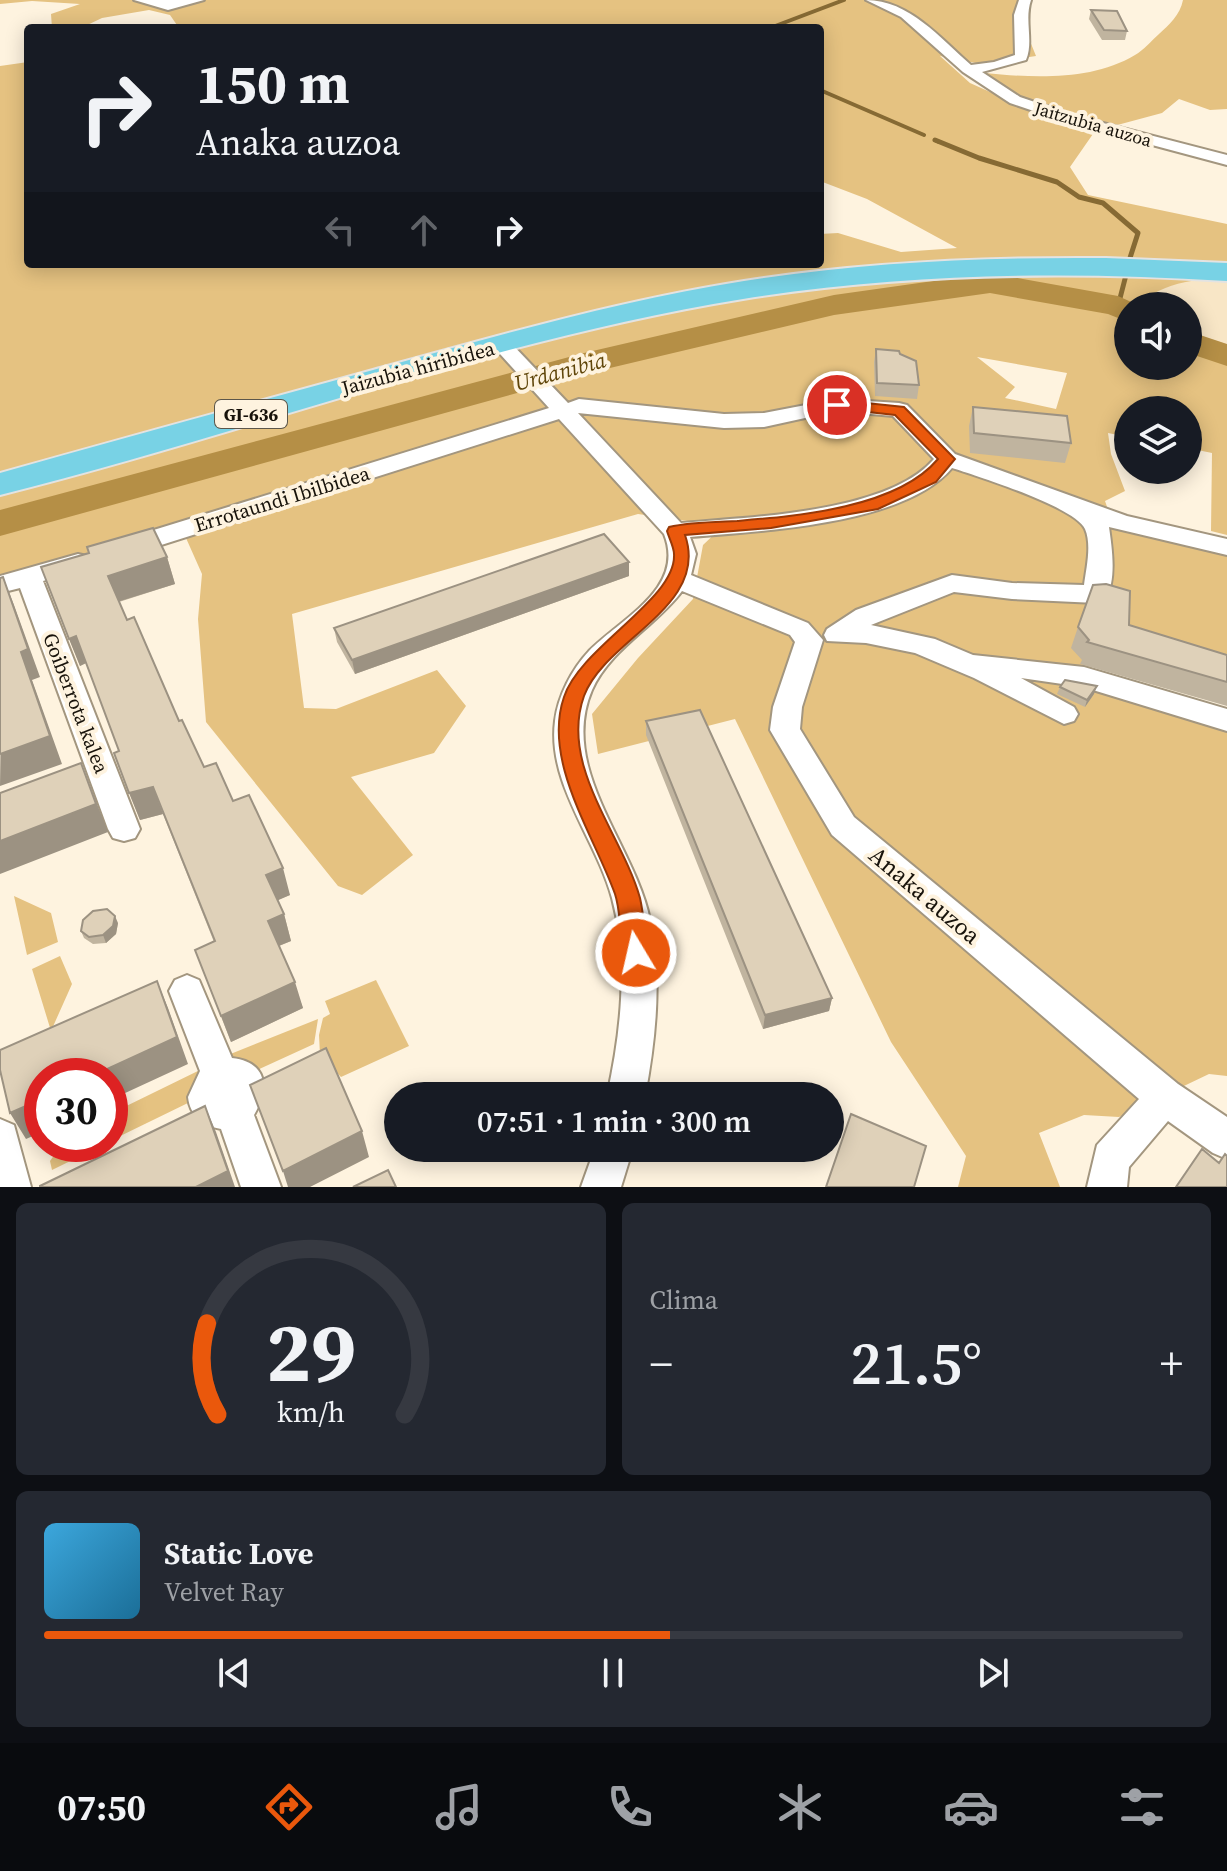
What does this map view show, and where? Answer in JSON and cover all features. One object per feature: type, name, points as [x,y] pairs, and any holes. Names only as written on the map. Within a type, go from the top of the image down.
[{"type":"main road","name":"GI-636","points":[[501,344],[693,298],[857,275],[1058,266],[1227,272]]},
{"type":"main road","name":"Jaizubia hiribidea","points":[[0,484],[501,344]]},
{"type":"street","points":[[140,0],[168,6],[198,0]]},
{"type":"street","name":"Jaitzubia auzoa","points":[[872,0],[905,14],[985,82],[1026,105],[1227,160]]},
{"type":"street","points":[[968,69],[996,66],[1021,57],[1025,46],[1018,13],[1025,0]]},
{"type":"street","name":"Jaizubia hiribidea","points":[[501,344],[675,531]]},
{"type":"street","points":[[564,410],[579,406],[724,421],[764,420],[837,405],[899,410],[947,459],[1017,480],[1077,507],[1142,529],[1227,547]]},
{"type":"street","name":"Errotaundi Ibilbidea","points":[[0,585],[564,410]]},
{"type":"street","points":[[628,1082],[639,1012],[636,953],[628,898],[570,759],[568,725],[574,695],[595,661],[651,612],[676,579],[683,555],[675,531],[771,523],[872,505],[930,479],[947,459]]},
{"type":"street","points":[[843,634],[865,616],[952,583],[1012,591],[1096,594],[1100,554],[1097,527],[1077,507]]},
{"type":"street","name":"Goiberrota kalea","points":[[29,577],[124,829]]},
{"type":"street","points":[[676,579],[799,629],[809,640],[843,634],[907,639],[963,661],[1064,714]]},
{"type":"street","name":"Anaka auzoa","points":[[809,640],[807,658],[784,713],[785,730],[843,826],[1165,1097],[1227,1140]]},
{"type":"street","points":[[963,661],[1084,677],[1227,720]]},
{"type":"street","points":[[187,991],[261,1187]]},
{"type":"street","points":[[1107,1187],[1111,1159],[1165,1097]]},
{"type":"street","points":[[0,1138],[11,1187]]},
{"type":"street","points":[[601,1187],[609,1162]]},
{"type":"shaded area","points":[[0,0],[1022,0],[1017,9],[1036,56],[981,64],[940,56],[970,83],[1019,105],[1018,100],[985,73],[1062,76],[1100,69],[1141,51],[1174,19],[1183,0],[1227,0],[1227,109],[1210,110],[1179,99],[1162,113],[1095,131],[1070,167],[1088,195],[1227,224],[1227,282],[1206,280],[1170,286],[1157,292],[1114,292],[1114,380],[1202,380],[1202,341],[1227,351],[1227,535],[1211,531],[1212,453],[1202,451],[1202,396],[1114,396],[1114,434],[1108,433],[1114,462],[1114,484],[1122,484],[1125,491],[1105,501],[1114,527],[1227,553],[1227,679],[1082,661],[1095,670],[1227,710],[1227,1076],[1209,1074],[1119,1117],[1084,1115],[1039,1133],[1060,1187],[958,1187],[966,1156],[891,1042],[735,719],[598,754],[592,714],[693,599],[703,545],[723,526],[638,514],[292,614],[304,708],[336,709],[437,670],[466,706],[434,753],[351,777],[413,855],[362,895],[338,886],[206,722],[198,619],[202,574],[182,529],[0,584],[0,66],[24,63],[24,268],[824,268],[824,234],[838,233],[901,252],[957,248],[867,199],[824,183],[824,24],[176,24],[170,15],[149,10],[102,18],[89,24],[52,24],[51,14],[80,4],[32,1],[0,4]],"holes":[[[977,357],[1067,373],[1056,409],[1005,398],[1015,387]]]},
{"type":"shaded area","points":[[1177,281],[1227,282],[1227,351],[1202,341],[1202,292],[1156,292]]},
{"type":"shaded area","points":[[14,896],[51,913],[58,942],[27,955]]},
{"type":"shaded area","points":[[60,956],[72,984],[51,1031],[32,969]]},
{"type":"shaded area","points":[[376,980],[409,1046],[341,1077],[320,1055],[319,1035],[323,1018],[330,1014],[325,1001]]},
{"type":"shaded area","points":[[318,1019],[314,1044],[255,1071],[232,1066],[228,1055]]},
{"type":"shaded area","points":[[202,1069],[190,1102],[128,1132],[128,1105]]},
{"type":"shaded area","points":[[50,1162],[68,1162],[52,1170]]},
{"type":"building","points":[[1091,10],[1117,11],[1127,31],[1104,30]]},
{"type":"building","points":[[876,349],[899,351],[916,361],[919,385],[877,383]]},
{"type":"building","points":[[973,407],[1067,416],[1071,443],[974,433]]},
{"type":"building","points":[[153,528],[167,557],[108,576],[127,620],[134,617],[179,721],[182,720],[204,767],[216,763],[233,801],[249,795],[283,868],[266,875],[284,914],[268,921],[295,982],[221,1016],[195,950],[215,941],[153,787],[129,793],[114,753],[119,751],[76,636],[69,639],[41,567],[89,553],[87,547]]},
{"type":"building","points":[[604,534],[629,562],[352,660],[334,628]]},
{"type":"building","points":[[3,577],[28,649],[21,652],[50,736],[0,754],[0,578]]},
{"type":"building","points":[[1106,584],[1130,591],[1129,625],[1227,655],[1227,682],[1087,642],[1089,640],[1078,627],[1093,585]]},
{"type":"building","points":[[1065,680],[1097,686],[1087,700],[1060,687]]},
{"type":"building","points":[[700,710],[832,998],[765,1015],[646,721]]},
{"type":"building","points":[[81,763],[96,804],[0,841],[0,793]]},
{"type":"building","points":[[107,909],[115,916],[113,926],[103,935],[89,937],[81,931],[83,920],[93,911]]},
{"type":"building","points":[[157,981],[177,1037],[128,1059],[24,1058],[24,1107],[10,1113],[0,1070],[0,1050]]},
{"type":"building","points":[[326,1048],[362,1131],[283,1171],[250,1085]]},
{"type":"building","points":[[205,1106],[228,1171],[196,1187],[40,1187],[90,1162],[128,1162],[128,1143]]},
{"type":"building","points":[[851,1114],[926,1146],[914,1187],[826,1187],[835,1162],[844,1162],[844,1134]]},
{"type":"building","points":[[1202,1149],[1219,1163],[1225,1154],[1227,1156],[1227,1187],[1176,1187]]},
{"type":"building","points":[[388,1170],[396,1187],[353,1187]]},
{"type":"waterway","points":[[781,24],[844,0]]},
{"type":"waterway","points":[[824,92],[924,135]]},
{"type":"waterway","points":[[939,142],[935,140],[979,158],[1057,182],[1079,197],[1103,203],[1138,233],[1129,261]]},
{"type":"waterway","points":[[1122,292],[1126,275]]},
{"type":"waterway","name":"Urdanibia","points":[[0,523],[584,364],[834,305],[990,283],[1114,305]]},
{"type":"waterway","name":"Urdanibia","points":[[1202,346],[1227,356]]},
{"type":"route","points":[[636,953],[628,898],[570,759],[568,725],[574,695],[595,661],[651,612],[676,579],[683,555],[675,531],[771,523],[872,505],[930,479],[947,459],[899,410],[837,405]]}]
